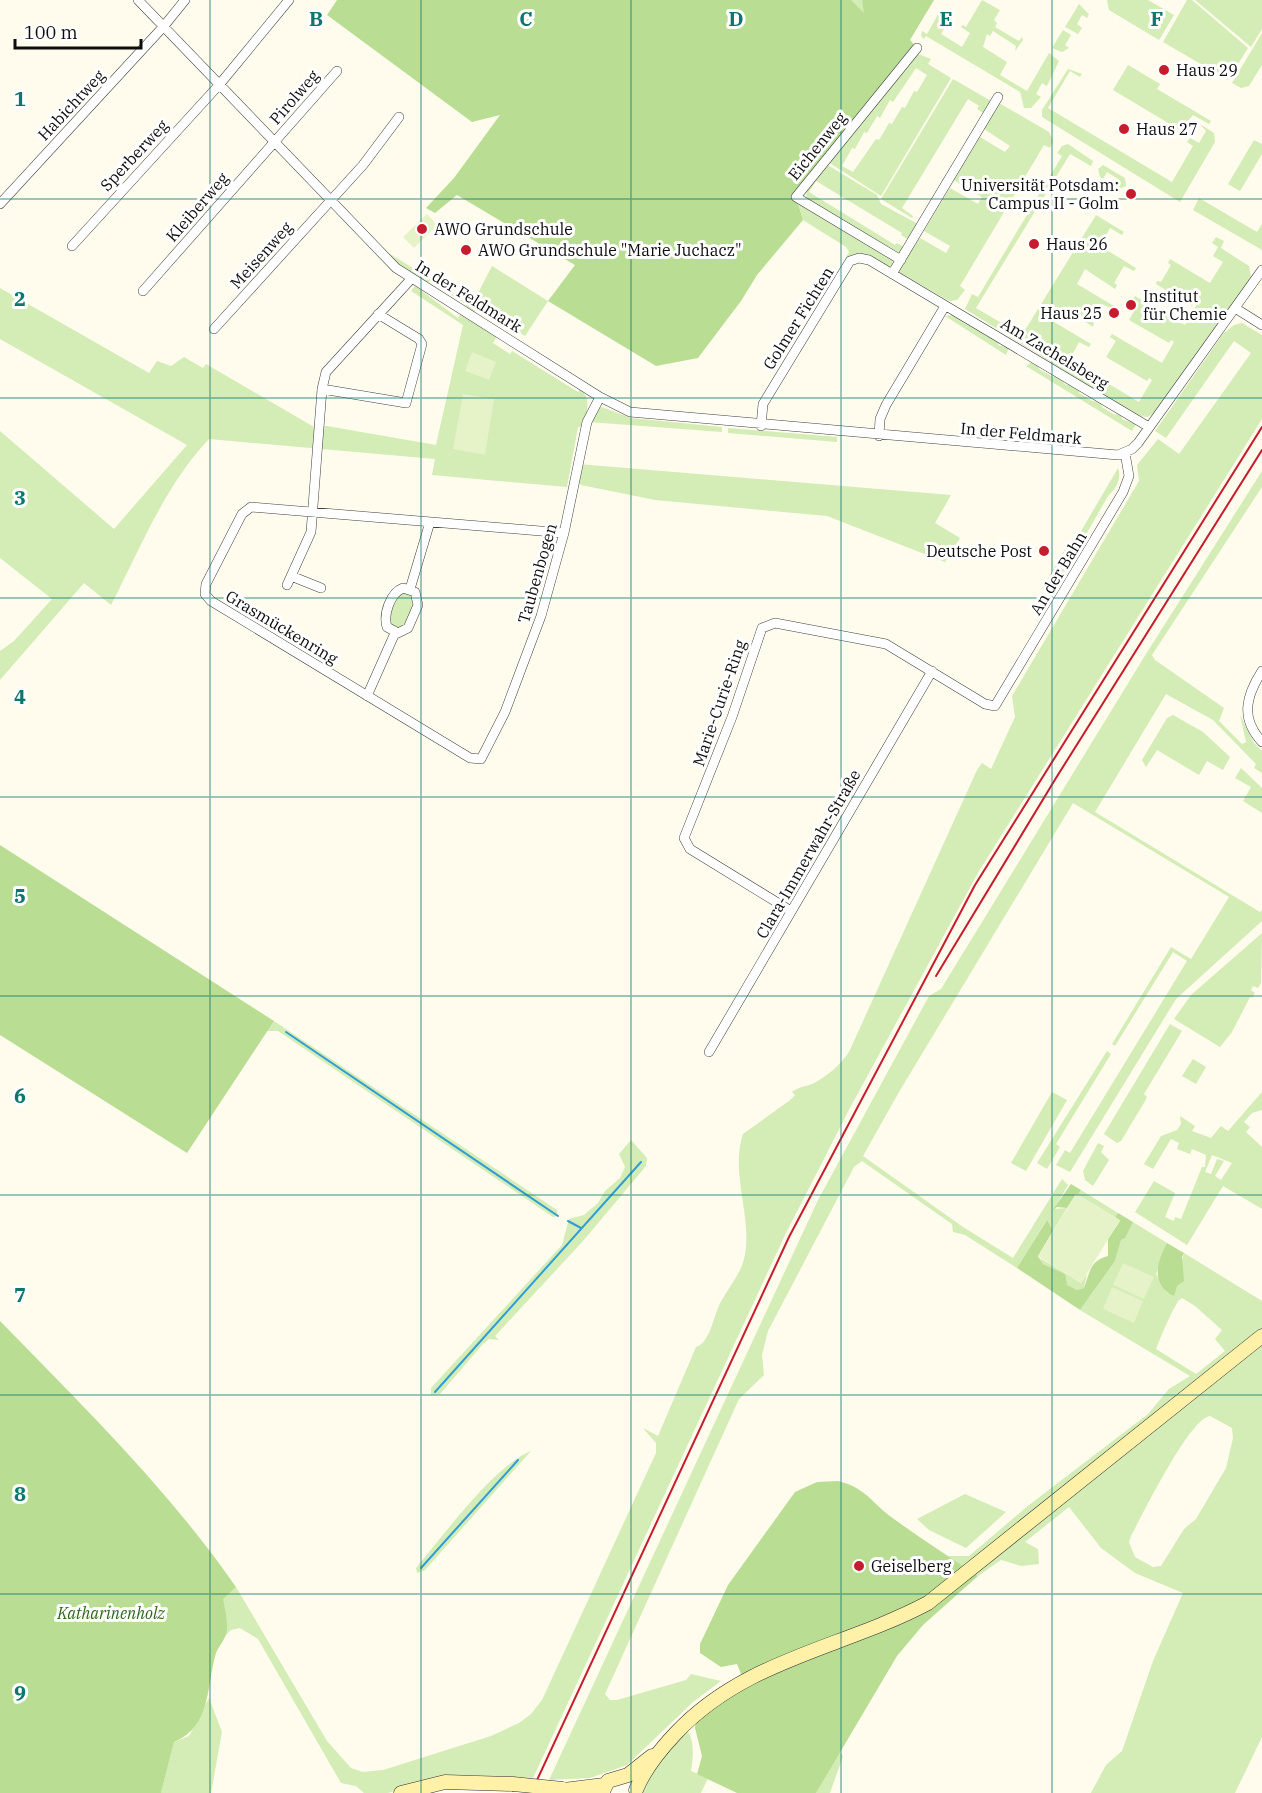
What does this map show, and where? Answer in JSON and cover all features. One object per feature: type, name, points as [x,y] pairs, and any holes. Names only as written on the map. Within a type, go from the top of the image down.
[{"type":"street","name":"In der Feldmark","points":[[138,0],[379,253],[412,278],[622,410],[639,414],[761,426],[1101,455],[1125,453]]},
{"type":"street","name":"Habichtweg","points":[[0,204],[164,27],[185,0]]},
{"type":"street","name":"Sperberweg","points":[[72,246],[219,85],[289,0]]},
{"type":"street","name":"Eichenweg","points":[[901,260],[796,197],[917,48]]},
{"type":"street","name":"Pirolweg","points":[[273,143],[337,71]]},
{"type":"street","points":[[892,274],[998,97]]},
{"type":"street","name":"Meisenweg","points":[[214,329],[363,165],[399,117]]},
{"type":"street","name":"Kleiberweg","points":[[143,291],[273,143]]},
{"type":"street","name":"Golmer Fichten","points":[[761,426],[763,404],[850,261],[864,258],[945,306]]},
{"type":"street","points":[[1125,453],[1132,449],[1149,428],[1262,270]]},
{"type":"street","points":[[286,585],[309,539],[323,379],[332,363],[412,278]]},
{"type":"street","points":[[879,436],[880,419],[886,405],[945,306]]},
{"type":"street","name":"Am Zachelsberg","points":[[945,306],[1149,428]]},
{"type":"street","points":[[1235,308],[1262,325]]},
{"type":"street","points":[[322,389],[406,403],[422,342],[378,314]]},
{"type":"street","name":"Taubenbogen","points":[[486,753],[529,652],[564,533],[587,422],[600,397]]},
{"type":"street","name":"An der Bahn","points":[[998,704],[1123,492],[1129,476],[1125,453]]},
{"type":"street","name":"Grasmückenring","points":[[486,753],[477,760],[470,758],[211,602],[205,594],[206,584],[244,510],[251,507],[564,533]]},
{"type":"street","points":[[410,589],[430,522]]},
{"type":"street","points":[[291,576],[321,588]]},
{"type":"street","points":[[403,588],[410,589],[417,596],[418,605],[408,628],[402,633],[394,633],[387,627],[386,615],[396,592],[403,588]]},
{"type":"street","name":"Marie-Curie-Ring","points":[[791,911],[690,849],[684,838],[732,717],[762,628],[775,623],[886,644],[985,704],[991,706],[998,704]]},
{"type":"street","points":[[367,696],[394,633]]},
{"type":"street","name":"Clara-Immerwahr-Straße","points":[[709,1052],[932,671]]},
{"type":"street","points":[[1262,671],[1252,688],[1246,705],[1249,723],[1262,741]]},
{"type":"street","points":[[401,1793],[445,1782],[513,1784],[568,1791],[603,1789],[628,1775],[659,1752],[699,1710],[747,1677],[789,1658],[887,1623],[928,1603],[1262,1336]]},
{"type":"street","points":[[636,1792],[659,1752]]},
{"type":"street","points":[[620,1778],[630,1781],[636,1792]]},
{"type":"green space","points":[[337,0],[851,0],[864,13],[862,0],[934,0],[910,40],[917,48],[796,197],[803,220],[757,275],[741,301],[698,358],[656,366],[548,301],[575,265],[457,195],[435,213],[426,208],[454,178],[500,115],[472,122],[327,15]]},
{"type":"green space","points":[[820,0],[862,0],[865,14],[912,42],[918,54],[931,59],[928,64],[951,78],[881,196],[828,162],[826,164],[877,195],[881,204],[918,224],[909,240],[901,235],[902,233],[816,181],[809,192],[895,245],[897,243],[904,247],[900,253],[806,200]],"holes":[[[916,68],[927,75],[917,92],[914,91],[905,108],[902,107],[892,124],[889,123],[879,140],[876,139],[853,172],[842,166],[864,132],[867,133],[877,116],[880,118],[890,100],[893,102]]]},
{"type":"green space","points":[[982,0],[1000,10],[994,20],[997,23],[995,27],[1019,41],[1022,37],[1023,40],[1015,51],[1016,46],[993,31],[990,36],[987,34],[983,47],[1007,62],[1000,75],[1027,91],[1049,53],[1059,61],[1047,86],[1042,83],[1036,94],[1041,97],[1031,108],[1024,108],[1020,92],[926,36],[924,39],[921,36],[922,31],[927,34],[941,9],[945,12],[943,17],[949,20],[941,34],[962,47],[970,33],[961,27],[963,25],[966,27]]},
{"type":"green space","points":[[1107,0],[1148,0],[1174,15],[1159,40],[1109,10]]},
{"type":"green space","points":[[1187,0],[1192,0],[1248,48],[1228,80],[1163,42]]},
{"type":"green space","points":[[1195,0],[1262,0],[1262,29],[1251,47]]},
{"type":"green space","points":[[1079,4],[1089,14],[1087,18],[1082,15],[1077,24],[1082,28],[1078,34],[1065,27]]},
{"type":"green space","points":[[1063,30],[1071,35],[1065,45],[1069,48],[1062,52],[1052,48]]},
{"type":"green space","points":[[1262,33],[1262,65],[1249,86],[1241,88],[1232,83]]},
{"type":"green space","points":[[1128,65],[1160,84],[1157,89],[1211,121],[1209,124],[1193,115],[1180,130],[1113,90]]},
{"type":"green space","points":[[1068,69],[1082,74],[1080,77],[1070,71],[1048,108],[1172,182],[1193,146],[1187,142],[1190,138],[1199,143],[1206,131],[1200,124],[1214,133],[1215,142],[1180,202],[1042,117],[1042,110]]},
{"type":"green space","points":[[953,79],[991,101],[983,113],[977,109],[979,106],[968,99],[902,208],[913,216],[912,218],[881,199]]},
{"type":"green space","points":[[999,103],[1049,132],[1053,141],[1050,148],[1044,145],[960,286],[965,290],[957,300],[949,301],[900,273],[899,269],[920,238],[946,253],[950,246],[924,231],[950,188],[978,204],[982,197],[954,180],[980,137],[1005,152],[1010,146],[984,129]]},
{"type":"green space","points":[[1254,140],[1262,144],[1262,154],[1240,191],[1228,184]]},
{"type":"green space","points":[[1068,144],[1093,161],[1091,166],[1070,154],[976,308],[1022,335],[1096,215],[1124,232],[1122,235],[1110,228],[1100,246],[1136,268],[1134,271],[1124,266],[1114,283],[1117,285],[1115,289],[1085,269],[1077,284],[1114,306],[1112,309],[1102,304],[1091,321],[1094,323],[1093,327],[1063,307],[1054,322],[1091,344],[1089,347],[1079,342],[1068,363],[1074,363],[1139,402],[1152,380],[1149,378],[1147,381],[1106,357],[1116,341],[1110,337],[1112,334],[1162,363],[1174,342],[1171,340],[1169,343],[1129,320],[1139,303],[1133,299],[1135,296],[1185,325],[1197,304],[1194,302],[1192,306],[1156,284],[1157,281],[1161,282],[1171,265],[1168,263],[1170,259],[1210,283],[1223,262],[1213,256],[1218,247],[1212,243],[1216,237],[1224,241],[1221,248],[1249,266],[1251,277],[1155,412],[1148,417],[1138,416],[965,309],[972,294],[978,297],[1062,156],[1057,153],[1062,146]]},
{"type":"green space","points":[[1103,165],[1125,178],[1126,186],[1121,188],[1114,186],[1118,179],[1107,172],[1103,179],[1100,177],[1098,169]]},
{"type":"green space","points":[[1199,198],[1257,232],[1262,224],[1262,250],[1193,210]]},
{"type":"green space","points":[[798,203],[892,258],[893,265],[887,267],[846,257],[849,252],[846,247],[803,220]]},
{"type":"green space","name":"AWO Grundschule","points":[[427,214],[437,225],[414,248],[403,237]]},
{"type":"green space","points":[[383,247],[387,252],[472,305],[492,266],[548,301],[525,336],[478,306],[474,313],[465,307],[466,304],[429,281],[427,284],[398,265],[381,250]]},
{"type":"green space","points":[[415,286],[458,318],[461,314],[497,336],[493,343],[510,354],[512,351],[578,392],[580,389],[584,393],[587,412],[583,427],[578,427],[567,487],[432,475],[435,459],[209,439],[193,457],[166,497],[111,605],[84,583],[0,680],[0,651],[14,641],[52,599],[0,558],[0,431],[114,529],[187,445],[0,339],[0,288],[149,373],[157,361],[171,366],[184,357],[203,368],[206,364],[314,427],[327,426],[436,445],[463,325],[411,291]]},
{"type":"green space","points":[[953,315],[983,331],[984,335],[999,341],[998,345],[1009,348],[1006,355],[945,316]]},
{"type":"green space","points":[[1242,323],[1262,335],[1262,419],[979,871],[851,1106],[785,1235],[533,1778],[469,1775],[437,1778],[388,1793],[364,1793],[356,1786],[341,1783],[258,1639],[240,1628],[231,1630],[225,1636],[227,1621],[222,1599],[236,1587],[327,1741],[351,1768],[363,1772],[383,1770],[491,1736],[519,1723],[531,1714],[542,1700],[656,1453],[656,1443],[643,1428],[658,1436],[696,1347],[707,1336],[721,1301],[743,1263],[746,1225],[739,1164],[743,1134],[789,1101],[795,1095],[792,1092],[814,1083],[829,1073],[849,1052],[977,770],[982,763],[991,769],[1015,717],[1012,696],[1139,481],[1137,465],[1158,439],[1179,454],[1251,353],[1234,341],[1166,438],[1155,431],[1223,334],[1234,325]]},
{"type":"green space","points":[[472,352],[496,362],[489,380],[465,371]]},
{"type":"green space","points":[[1033,361],[1039,369],[1053,377],[1056,375],[1066,385],[1070,384],[1079,389],[1079,393],[1092,401],[1101,402],[1102,407],[1113,414],[1121,415],[1122,419],[1136,424],[1132,431],[1026,366]]},
{"type":"green space","points":[[463,394],[494,399],[485,455],[453,449]]},
{"type":"green space","points":[[602,407],[631,418],[722,427],[722,432],[589,422],[595,409]]},
{"type":"green space","points":[[728,428],[837,437],[837,442],[728,433]]},
{"type":"green space","points":[[578,464],[951,495],[935,523],[960,538],[945,562],[827,516],[655,500],[581,485],[576,479]]},
{"type":"green space","points":[[1118,468],[1119,480],[1116,487],[1108,496],[1052,594],[1042,588],[1069,543],[1073,545]]},
{"type":"green space","points":[[1262,471],[1262,487],[1152,655],[1155,660],[1224,708],[1219,721],[1242,744],[1246,742],[1240,715],[1254,743],[1262,751],[1262,773],[1254,768],[1256,764],[1213,720],[1166,694],[1095,812],[1260,912],[1262,910],[1262,921],[1176,999],[1070,1172],[1056,1165],[1065,1150],[1070,1153],[1187,961],[1173,952],[1115,1046],[1112,1044],[1171,947],[1191,959],[1229,897],[1073,803],[863,1156],[963,1227],[1013,1258],[1062,1179],[1068,1185],[1054,1209],[1067,1208],[1053,1231],[1046,1221],[1017,1268],[965,1235],[953,1232],[952,1224],[862,1161],[854,1167],[768,1331],[762,1355],[764,1375],[739,1399],[605,1694],[610,1700],[617,1700],[686,1680],[691,1674],[721,1681],[693,1702],[627,1765],[590,1778],[549,1780],[818,1200],[929,996],[941,989],[1146,654]]},
{"type":"green space","points":[[404,592],[411,594],[415,601],[403,629],[391,627],[391,607]]},
{"type":"green space","points":[[1173,715],[1203,732],[1230,757],[1223,770],[1207,761],[1199,775],[1157,750],[1146,767],[1142,760],[1167,718]]},
{"type":"green space","points":[[1241,768],[1262,788],[1262,813],[1243,801],[1251,787],[1235,778]]},
{"type":"green space","points":[[0,845],[274,1021],[187,1153],[0,1035]]},
{"type":"green space","points":[[1262,933],[1261,983],[1258,988],[1253,986],[1251,990],[1255,993],[1252,998],[1250,997],[1232,1032],[1220,1047],[1174,1019],[1191,995]]},
{"type":"green space","points":[[274,1021],[557,1210],[558,1216],[553,1217],[278,1031],[267,1031]]},
{"type":"green space","points":[[1170,1024],[1182,1031],[1144,1094],[1147,1097],[1145,1101],[1121,1141],[1117,1143],[1104,1134]]},
{"type":"green space","points":[[1107,1051],[1111,1054],[1056,1144],[1060,1147],[1047,1169],[1037,1163]]},
{"type":"green space","points":[[1193,1059],[1206,1067],[1196,1084],[1182,1076]]},
{"type":"green space","points":[[1052,1092],[1067,1100],[1026,1171],[1011,1163]]},
{"type":"green space","points":[[1262,1092],[1262,1110],[1252,1113],[1244,1122],[1250,1127],[1246,1132],[1262,1147],[1262,1209],[1223,1186],[1187,1245],[1135,1212],[1154,1181],[1175,1193],[1165,1217],[1174,1221],[1175,1217],[1181,1219],[1202,1167],[1205,1167],[1206,1155],[1192,1149],[1190,1154],[1177,1149],[1179,1143],[1171,1139],[1153,1169],[1144,1164],[1161,1136],[1177,1130],[1181,1124],[1180,1116],[1195,1126],[1192,1131],[1211,1138],[1221,1126],[1228,1131]],"holes":[[[1212,1155],[1232,1163],[1221,1180],[1215,1176],[1224,1161],[1217,1159],[1211,1174],[1205,1172]]]},
{"type":"green space","points":[[631,1140],[647,1158],[646,1166],[583,1241],[495,1336],[499,1340],[489,1339],[440,1394],[431,1395],[431,1388],[562,1245],[569,1219],[584,1215],[620,1178],[625,1167],[619,1154]]},
{"type":"green space","points":[[1098,1143],[1104,1146],[1101,1152],[1109,1160],[1093,1186],[1085,1180],[1083,1171]]},
{"type":"green space","points":[[1071,1184],[1081,1190],[1078,1195],[1076,1194],[1067,1208],[1057,1207],[1052,1211]]},
{"type":"green space","points":[[1081,1190],[1118,1213],[1115,1217],[1078,1195]]},
{"type":"green space","points":[[1076,1194],[1120,1220],[1081,1283],[1038,1256]]},
{"type":"green space","points":[[1118,1213],[1133,1222],[1125,1238],[1121,1240],[1115,1261],[1080,1310],[1017,1268],[1047,1220],[1053,1231],[1038,1256],[1043,1264],[1065,1274],[1067,1285],[1077,1290],[1084,1288],[1094,1264],[1108,1256],[1108,1239],[1120,1221],[1115,1217]]},
{"type":"green space","points":[[1133,1222],[1167,1243],[1156,1274],[1168,1293],[1174,1291],[1184,1253],[1262,1301],[1262,1331],[966,1568],[948,1556],[969,1556],[1029,1505],[1148,1414],[1169,1389],[1190,1376],[1080,1310],[1115,1261],[1121,1240]],"holes":[[[1182,1298],[1195,1306],[1222,1330],[1215,1339],[1225,1351],[1196,1374],[1156,1349],[1178,1301]]]},
{"type":"green space","points":[[1167,1243],[1184,1253],[1182,1257],[1184,1281],[1177,1286],[1174,1296],[1161,1285],[1158,1272],[1160,1258]]},
{"type":"green space","points":[[1040,1258],[1081,1283],[1087,1274],[1084,1288],[1077,1290],[1066,1285],[1062,1273],[1043,1264]]},
{"type":"green space","points":[[1123,1263],[1154,1277],[1144,1299],[1113,1285]]},
{"type":"green space","points":[[1112,1287],[1143,1301],[1134,1323],[1103,1309]]},
{"type":"green space","name":"Katharinenholz","points":[[0,1321],[93,1416],[153,1482],[210,1551],[236,1587],[223,1599],[227,1628],[216,1653],[206,1704],[195,1726],[174,1742],[161,1793],[0,1793]]},
{"type":"green space","points":[[1262,1341],[1262,1737],[1235,1793],[1091,1793],[1106,1765],[1122,1751],[1153,1661],[1183,1593],[1135,1573],[1101,1548],[1069,1507],[1025,1542],[1038,1549],[1039,1564],[1021,1566],[1001,1560],[978,1576],[973,1573]],"holes":[[[1210,1416],[1232,1428],[1233,1438],[1226,1468],[1196,1519],[1184,1529],[1161,1566],[1153,1567],[1135,1557],[1129,1542],[1131,1536],[1167,1469],[1190,1433],[1201,1421]]]},
{"type":"green space","points":[[531,1451],[425,1570],[417,1573],[416,1568],[457,1517],[502,1470]]},
{"type":"green space","points":[[838,1481],[863,1492],[894,1519],[978,1576],[923,1625],[897,1656],[816,1793],[737,1793],[697,1774],[702,1756],[695,1728],[696,1720],[745,1684],[737,1664],[721,1667],[700,1653],[700,1644],[728,1585],[795,1492],[817,1482]]},
{"type":"green space","points":[[965,1494],[1006,1512],[966,1548],[929,1530],[917,1519]]},
{"type":"green space","points":[[209,1698],[222,1732],[211,1793],[161,1793],[174,1742],[189,1736]]},
{"type":"green space","points":[[687,1730],[692,1745],[691,1771],[708,1778],[701,1793],[643,1793],[644,1781]]},
{"type":"green space","points":[[839,1751],[843,1756],[830,1793],[816,1793]]},
{"type":"waterway","points":[[286,1032],[558,1216]]},
{"type":"waterway","points":[[435,1392],[641,1162]]},
{"type":"waterway","points":[[568,1221],[581,1228]]},
{"type":"waterway","points":[[421,1568],[518,1460]]},
{"type":"railway","points":[[531,1793],[789,1237],[975,885],[1262,427]]},
{"type":"railway","points":[[936,976],[1056,778],[1262,450]]},
{"type":"place","name":"Haus 29","points":[[1164,70]]},
{"type":"place","name":"Haus 27","points":[[1124,129]]},
{"type":"place","name":"Universität Potsdam: Campus II - Golm","points":[[1131,194]]},
{"type":"place","name":"AWO Grundschule","points":[[422,229]]},
{"type":"place","name":"Haus 26","points":[[1034,244]]},
{"type":"place","name":"AWO Grundschule \"Marie Juchacz\"","points":[[466,250]]},
{"type":"place","name":"Institut für Chemie","points":[[1131,305]]},
{"type":"place","name":"Haus 25","points":[[1114,313]]},
{"type":"place","name":"Deutsche Post","points":[[1044,551]]},
{"type":"place","name":"Geiselberg","points":[[859,1566]]}]
